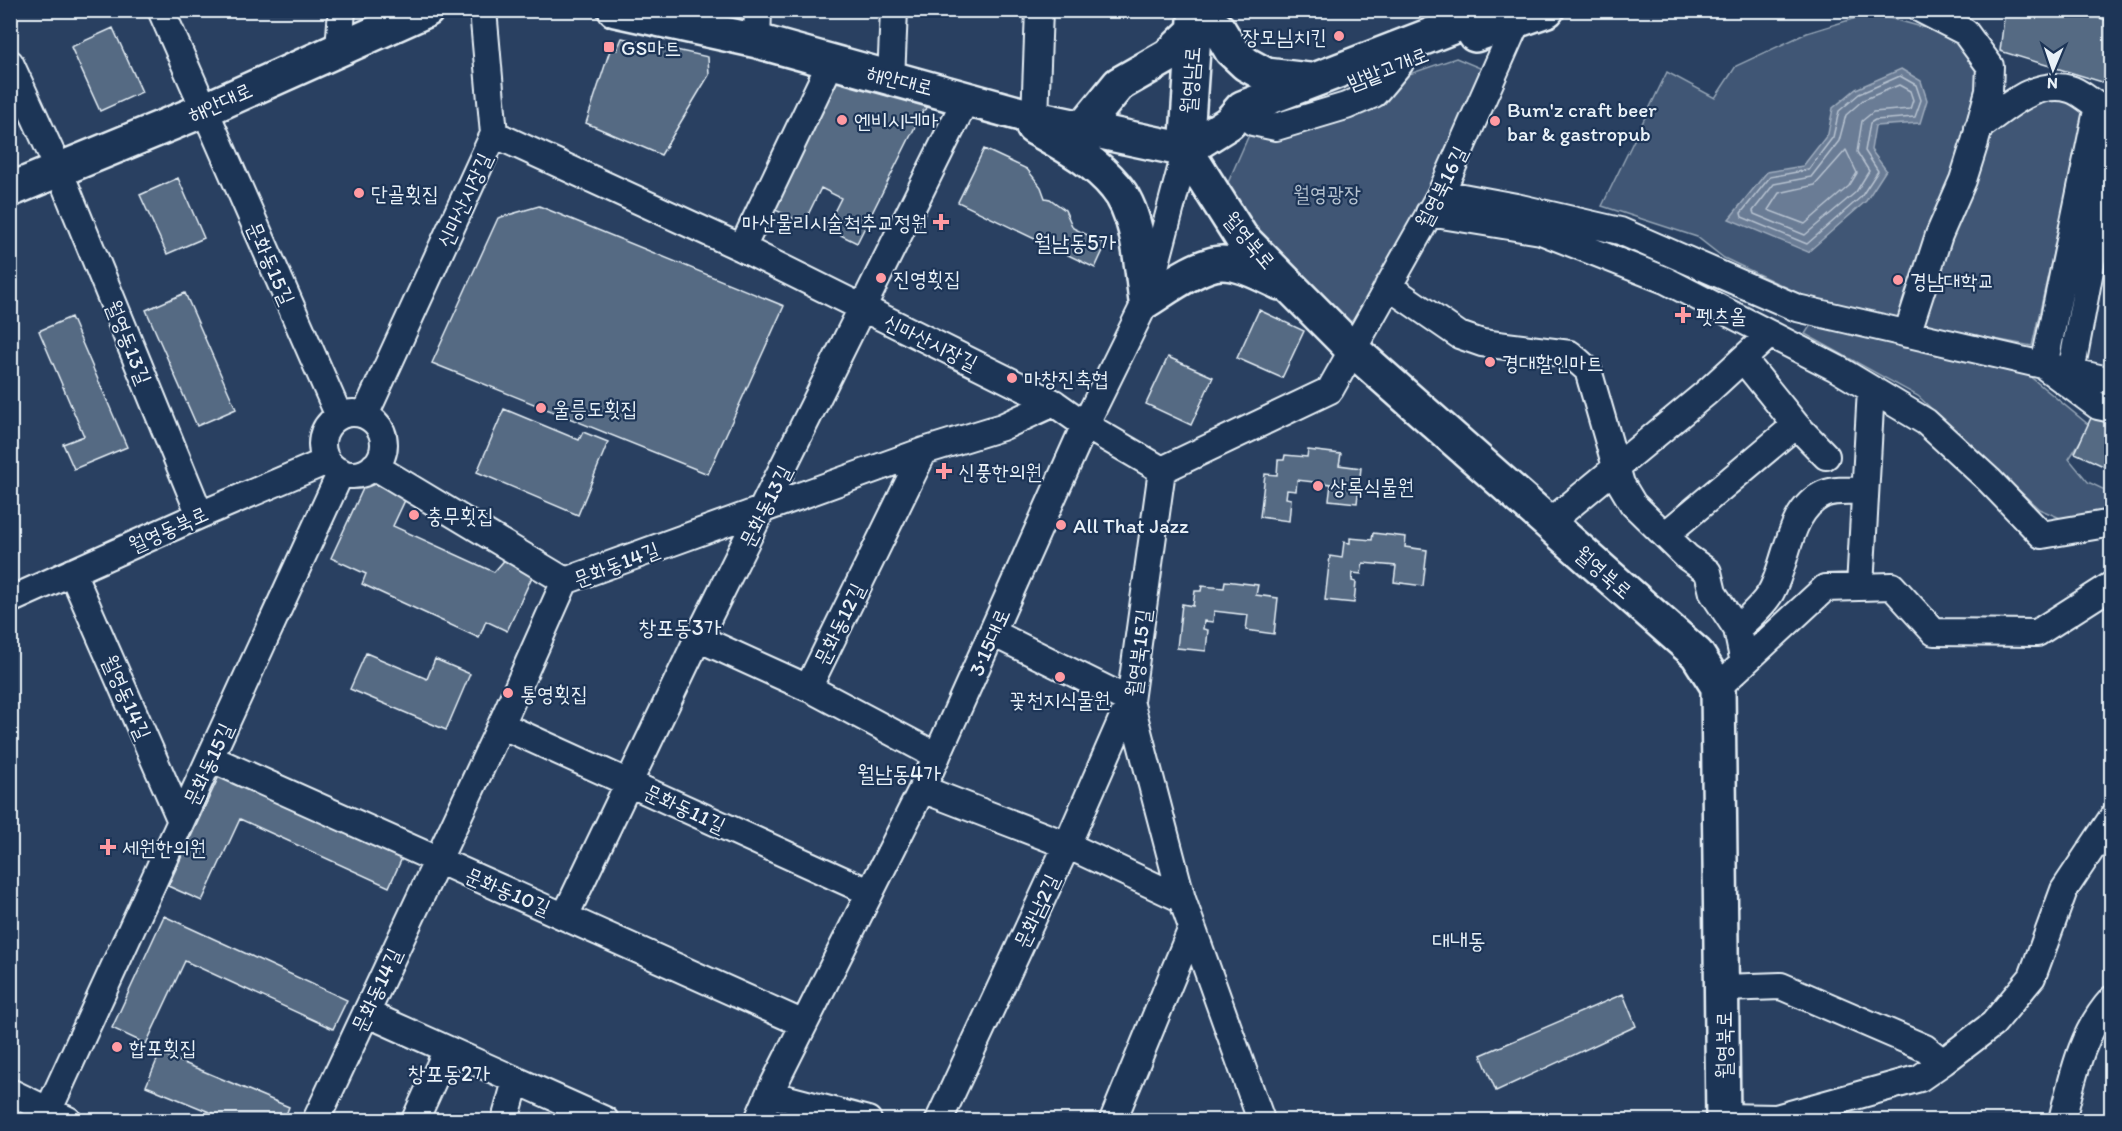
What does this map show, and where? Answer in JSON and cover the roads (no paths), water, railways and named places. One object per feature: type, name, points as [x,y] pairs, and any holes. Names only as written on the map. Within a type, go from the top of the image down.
[{"type":"main road","name":"해안대로","points":[[10,190],[58,168],[204,110],[428,10]]},
{"type":"main road","name":"해안대로","points":[[615,10],[758,26],[831,62],[967,97],[1035,118],[1186,150]]},
{"type":"main road","name":"밤밭고개로","points":[[1186,150],[1241,122],[1400,63],[1502,14]]},
{"type":"main road","name":"밤밭고개로","points":[[1241,122],[1242,108],[1311,81],[1502,14]]},
{"type":"main road","points":[[1083,128],[1119,84],[1168,56],[1195,18],[1219,30],[1231,50],[1246,64],[1266,75],[1311,81]]},
{"type":"main road","name":"월영남로","points":[[1186,150],[1195,18]]},
{"type":"main road","points":[[1001,108],[1081,155],[1116,187],[1134,225],[1146,301],[1186,275],[1221,263],[1252,271],[1291,287]]},
{"type":"main road","name":"월영북로","points":[[1186,150],[1241,237],[1352,349],[1697,654],[1718,687],[1723,1119]]},
{"type":"street","name":"문화동15길","points":[[161,10],[339,416]]},
{"type":"street","points":[[483,10],[494,134]]},
{"type":"street","points":[[891,79],[894,10]]},
{"type":"street","points":[[1035,118],[1039,10]]},
{"type":"street","points":[[1907,334],[1939,235],[1963,180],[1989,91],[1990,66],[1967,21],[1922,10]]},
{"type":"street","points":[[339,49],[340,12]]},
{"type":"street","name":"월영북16길","points":[[1352,349],[1435,203],[1502,14]]},
{"type":"street","points":[[742,248],[831,62]]},
{"type":"street","name":"월영동13길","points":[[10,63],[58,168],[200,515]]},
{"type":"street","points":[[1978,128],[2013,103],[2046,86],[2072,89],[2105,108],[2072,225],[2044,366]]},
{"type":"street","name":"문화동13길","points":[[565,916],[698,638],[967,97]]},
{"type":"street","name":"신마산시장길","points":[[364,415],[494,134],[742,248],[1054,403],[1085,425],[1162,470]]},
{"type":"street","name":"3·15대로","points":[[758,1120],[937,756],[1085,425],[1146,301],[1186,150]]},
{"type":"street","points":[[2071,372],[2112,152]]},
{"type":"street","points":[[1435,203],[1541,231],[1665,280],[1871,389],[1926,422],[1989,480],[2042,535],[2112,523]]},
{"type":"street","points":[[1435,203],[1516,207],[1620,231],[1797,308],[2112,381]]},
{"type":"street","points":[[2072,225],[2097,230]]},
{"type":"street","points":[[1388,286],[1459,335],[1482,343],[1570,354],[1588,370],[1621,484],[1633,504],[1688,557],[1708,572],[1713,593],[1737,629],[1744,663]]},
{"type":"street","points":[[1549,523],[1770,334]]},
{"type":"street","points":[[1162,470],[1330,390],[1352,349]]},
{"type":"street","points":[[1743,359],[1796,425],[1826,456]]},
{"type":"street","points":[[2044,366],[2098,406],[2112,409]]},
{"type":"street","points":[[1860,587],[1871,389]]},
{"type":"street","name":"문화동14길","points":[[316,1120],[501,725],[565,581],[924,451],[1002,426],[1054,403]]},
{"type":"street","points":[[347,413],[364,415],[378,426],[384,442],[380,459],[374,466],[358,474],[334,467],[321,445],[322,436],[331,421],[339,416],[347,413]]},
{"type":"street","points":[[1665,535],[1796,425]]},
{"type":"street","name":"문화동12길","points":[[698,638],[807,687],[924,451]]},
{"type":"street","points":[[374,466],[565,581]]},
{"type":"street","name":"문화동15길","points":[[53,1118],[181,821],[212,759],[334,467]]},
{"type":"street","name":"월영동북로","points":[[10,600],[200,515],[334,467]]},
{"type":"street","name":"월영북15길","points":[[1162,470],[1130,701],[1182,899],[1261,1120]]},
{"type":"street","points":[[1737,629],[1769,595],[1782,569],[1797,521],[1809,505],[1825,493],[1865,490]]},
{"type":"street","name":"월영동14길","points":[[72,572],[181,821]]},
{"type":"street","points":[[1718,687],[1825,588],[1892,586],[1934,632],[2037,633],[2112,585]]},
{"type":"street","points":[[993,633],[1130,701]]},
{"type":"street","points":[[807,687],[937,756]]},
{"type":"street","name":"문화남2길","points":[[939,1120],[1067,845],[1130,701]]},
{"type":"street","name":"문화동11길","points":[[501,725],[870,892]]},
{"type":"street","name":"문화동10길","points":[[212,759],[804,1024]]},
{"type":"street","points":[[921,789],[1067,845],[1182,899]]},
{"type":"street","points":[[1723,1119],[1776,1118],[1920,1078],[1993,1024],[2032,977],[2064,891],[2112,818]]},
{"type":"street","points":[[1113,1120],[1192,928]]},
{"type":"street","points":[[1723,988],[1781,986],[1925,1048],[1943,1062]]},
{"type":"street","points":[[2062,1120],[2081,1048],[2092,1025],[2112,999]]},
{"type":"street","points":[[366,1013],[601,1120]]},
{"type":"street","points":[[415,1120],[447,1050]]},
{"type":"street","points":[[505,1120],[516,1081]]},
{"type":"street","points":[[10,1092],[53,1118]]},
{"type":"street","points":[[769,1094],[868,1120]]},
{"type":"water","points":[[1901,69],[1921,81],[1927,100],[1920,123],[1875,126],[1871,150],[1886,170],[1866,201],[1808,252],[1729,219],[1767,172],[1803,166],[1828,134],[1833,108],[1856,89]]},
{"type":"place","name":"장모님치킨","points":[[1339,36]]},
{"type":"place","name":"GS마트","points":[[609,47]]},
{"type":"place","name":"엔비시네마","points":[[842,120]]},
{"type":"place","name":"Bum'z craft beer bar & gastropub","points":[[1495,121]]},
{"type":"place","name":"단골횟집","points":[[359,193]]},
{"type":"place","name":"마산물리시술척추교정원","points":[[941,222]]},
{"type":"place","name":"진영횟집","points":[[881,278]]},
{"type":"place","name":"경남대학교","points":[[1898,280]]},
{"type":"place","name":"펫츠올","points":[[1683,315]]},
{"type":"place","name":"경대할인마트","points":[[1490,362]]},
{"type":"place","name":"마창진축협","points":[[1012,378]]},
{"type":"place","name":"울릉도횟집","points":[[541,408]]},
{"type":"place","name":"신풍한의원","points":[[944,471]]},
{"type":"place","name":"상록식물원","points":[[1318,486]]},
{"type":"place","name":"충무횟집","points":[[414,515]]},
{"type":"place","name":"All That Jazz","points":[[1061,525]]},
{"type":"place","name":"꽃천지식물원","points":[[1060,677]]},
{"type":"place","name":"통영횟집","points":[[508,693]]},
{"type":"place","name":"세원한의원","points":[[108,847]]},
{"type":"place","name":"합포횟집","points":[[117,1047]]},
{"type":"district","name":"월남동5가","points":[[1075,242]]},
{"type":"district","name":"창포동3가","points":[[680,627]]},
{"type":"district","name":"월남동4가","points":[[899,773]]},
{"type":"district","name":"대내동","points":[[1459,940]]},
{"type":"district","name":"창포동2가","points":[[449,1073]]},
{"type":"park label","name":"월영광장","points":[[1327,193]]}]
